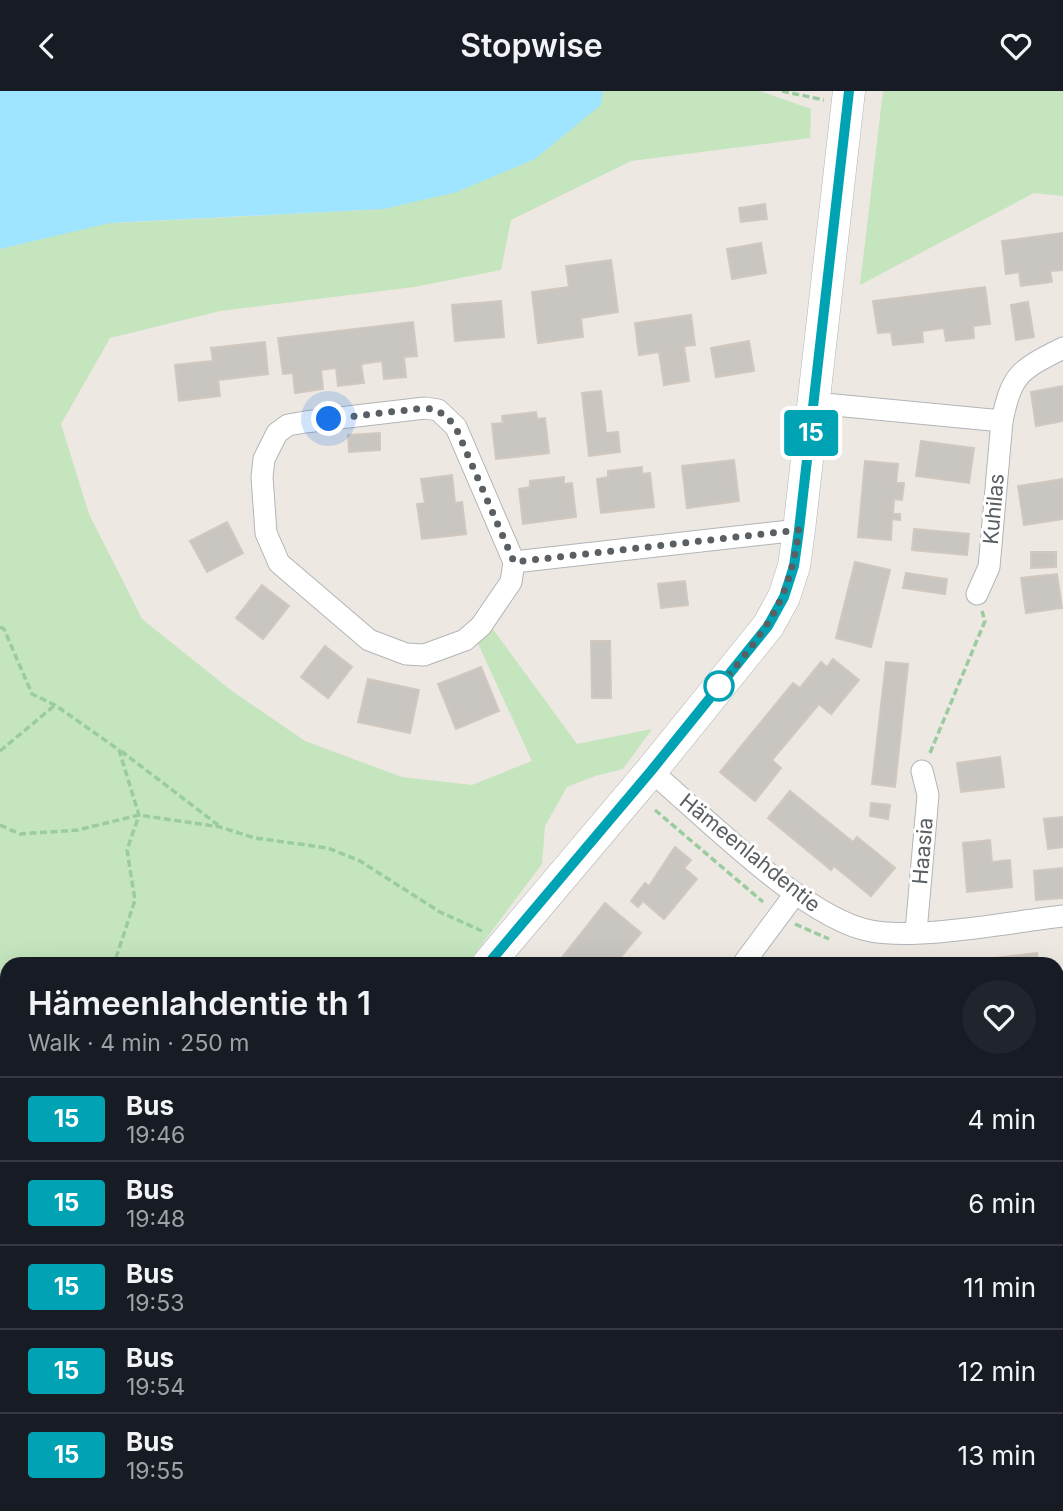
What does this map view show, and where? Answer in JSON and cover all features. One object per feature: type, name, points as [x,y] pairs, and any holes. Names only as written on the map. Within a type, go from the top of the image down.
[{"type":"street","points":[[497,953],[651,771],[768,626],[784,597],[794,566],[799,530],[849,91]]},
{"type":"street","name":"Kuhilas","points":[[977,594],[989,566],[1002,421],[1009,386],[1032,364],[1063,348]]},
{"type":"street","points":[[814,403],[1002,421]]},
{"type":"street","points":[[425,408],[438,410],[456,428],[514,562],[511,582],[481,626],[465,640],[424,655],[407,654],[369,640],[286,569],[271,548],[266,533],[262,477],[270,443],[288,425],[425,408]]},
{"type":"street","points":[[514,562],[799,530]]},
{"type":"street","name":"Hämeenlahdentie","points":[[651,771],[795,894],[830,917],[871,930],[916,932],[1063,916]]},
{"type":"street","name":"Haasia","points":[[916,932],[928,795],[922,771]]},
{"type":"street","points":[[748,957],[795,894]]},
{"type":"path","points":[[922,771],[985,621],[977,594]]},
{"type":"path","points":[[0,627],[4,629],[32,694],[55,705],[119,750],[220,827]]},
{"type":"path","points":[[0,751],[55,705]]},
{"type":"path","points":[[116,957],[135,900],[127,850],[139,815],[119,750]]},
{"type":"path","points":[[0,825],[20,834],[78,830],[139,815],[220,827],[255,838],[328,848],[371,868],[440,912],[497,953]]},
{"type":"green space","points":[[0,91],[114,223],[384,209],[551,91],[760,91],[811,109],[810,138],[631,161],[511,220],[501,270],[414,287],[220,311],[110,338],[61,424],[89,514],[142,619],[232,691],[305,741],[402,777],[472,785],[532,761],[474,635],[487,621],[577,744],[652,729],[623,769],[567,787],[545,826],[542,864],[472,957],[0,957]]},
{"type":"green space","points":[[883,91],[1063,91],[1063,196],[1034,193],[860,285]]},
{"type":"water","points":[[0,91],[603,91],[601,105],[535,159],[457,192],[384,209],[110,223],[0,249]]},
{"type":"building","points":[[765,204],[767,219],[741,222],[739,208]]},
{"type":"building","points":[[1063,233],[1063,270],[1050,271],[1052,282],[1021,286],[1019,272],[1006,274],[1002,241]]},
{"type":"building","points":[[761,243],[766,273],[732,279],[727,249]]},
{"type":"building","points":[[611,260],[618,312],[581,318],[583,337],[538,343],[532,292],[569,287],[566,266]]},
{"type":"building","points":[[985,287],[990,324],[973,326],[974,338],[946,341],[944,328],[922,331],[923,342],[893,345],[891,332],[878,333],[873,301]]},
{"type":"building","points":[[501,301],[504,337],[455,341],[452,305]]},
{"type":"building","points":[[1028,302],[1034,337],[1016,340],[1011,305]]},
{"type":"building","points":[[691,315],[695,345],[684,346],[689,381],[664,385],[659,352],[639,355],[635,323]]},
{"type":"building","points":[[413,322],[417,356],[404,357],[406,377],[384,379],[382,361],[361,364],[364,383],[338,386],[336,368],[321,370],[323,389],[295,393],[293,373],[283,374],[278,338]]},
{"type":"building","points":[[749,341],[754,371],[716,377],[711,348]]},
{"type":"building","points":[[265,342],[268,374],[218,380],[220,396],[179,401],[175,365],[213,361],[211,348]]},
{"type":"building","points":[[1063,386],[1063,421],[1036,426],[1031,392]]},
{"type":"building","points":[[601,391],[606,433],[618,432],[620,452],[589,456],[582,393]]},
{"type":"building","points":[[536,412],[537,419],[545,418],[549,453],[496,459],[492,424],[503,423],[502,416]]},
{"type":"building","points":[[380,433],[380,450],[349,452],[348,435]]},
{"type":"building","points":[[921,441],[974,448],[969,483],[916,476]]},
{"type":"building","points":[[734,460],[739,501],[687,508],[682,466]]},
{"type":"building","points":[[865,461],[898,464],[896,483],[904,483],[902,500],[894,499],[893,514],[900,514],[900,520],[892,519],[891,540],[858,537]]},
{"type":"building","points":[[642,467],[642,474],[650,473],[654,507],[601,513],[597,479],[608,477],[608,471]]},
{"type":"building","points":[[452,475],[455,503],[462,502],[466,534],[422,539],[417,504],[425,503],[421,479]]},
{"type":"building","points":[[564,477],[564,484],[572,483],[576,517],[523,524],[519,489],[530,487],[530,481]]},
{"type":"building","points":[[1063,479],[1063,519],[1024,525],[1018,486]]},
{"type":"building","points":[[227,522],[243,553],[207,572],[190,541]]},
{"type":"building","points":[[914,529],[969,534],[967,555],[912,550]]},
{"type":"building","points":[[1031,552],[1056,552],[1056,567],[1031,568]]},
{"type":"building","points":[[855,562],[890,570],[871,647],[836,638]]},
{"type":"building","points":[[906,573],[947,579],[945,594],[903,588]]},
{"type":"building","points":[[1057,574],[1062,608],[1026,613],[1021,578]]},
{"type":"building","points":[[685,581],[688,605],[661,608],[658,584]]},
{"type":"building","points":[[262,585],[289,606],[263,639],[236,618]]},
{"type":"building","points":[[591,641],[610,641],[611,698],[592,698]]},
{"type":"building","points":[[325,646],[352,667],[328,698],[301,677]]},
{"type":"building","points":[[833,659],[859,680],[831,714],[819,704],[772,760],[781,768],[755,801],[720,772],[793,683],[800,688],[821,662],[827,667]]},
{"type":"building","points":[[886,662],[908,664],[895,787],[872,784]]},
{"type":"building","points":[[481,667],[499,711],[456,729],[438,684]]},
{"type":"building","points":[[368,679],[419,690],[410,733],[358,722]]},
{"type":"building","points":[[1000,757],[1004,787],[961,792],[957,763]]},
{"type":"building","points":[[790,791],[853,842],[857,837],[895,868],[871,896],[834,866],[831,870],[768,818]]},
{"type":"building","points":[[871,803],[890,805],[888,819],[870,816]]},
{"type":"building","points":[[1063,817],[1063,847],[1048,849],[1044,819]]},
{"type":"building","points":[[990,840],[992,862],[1010,860],[1012,887],[967,892],[963,843]]},
{"type":"building","points":[[675,847],[691,860],[684,868],[697,879],[664,919],[643,901],[638,907],[631,901],[645,883],[649,886]]},
{"type":"building","points":[[1063,868],[1063,898],[1036,900],[1034,871]]},
{"type":"building","points":[[605,903],[641,933],[621,957],[563,957]]},
{"type":"building","points":[[1037,953],[1038,957],[1003,957]]},
{"type":"bus line","name":"15","points":[[494,957],[685,730],[768,626],[784,597],[794,566],[799,530],[849,91]]},
{"type":"route","points":[[329,419],[425,408],[438,410],[449,418],[456,428],[514,562],[799,530],[794,566],[784,597],[768,626],[718,688],[719,686]]}]
